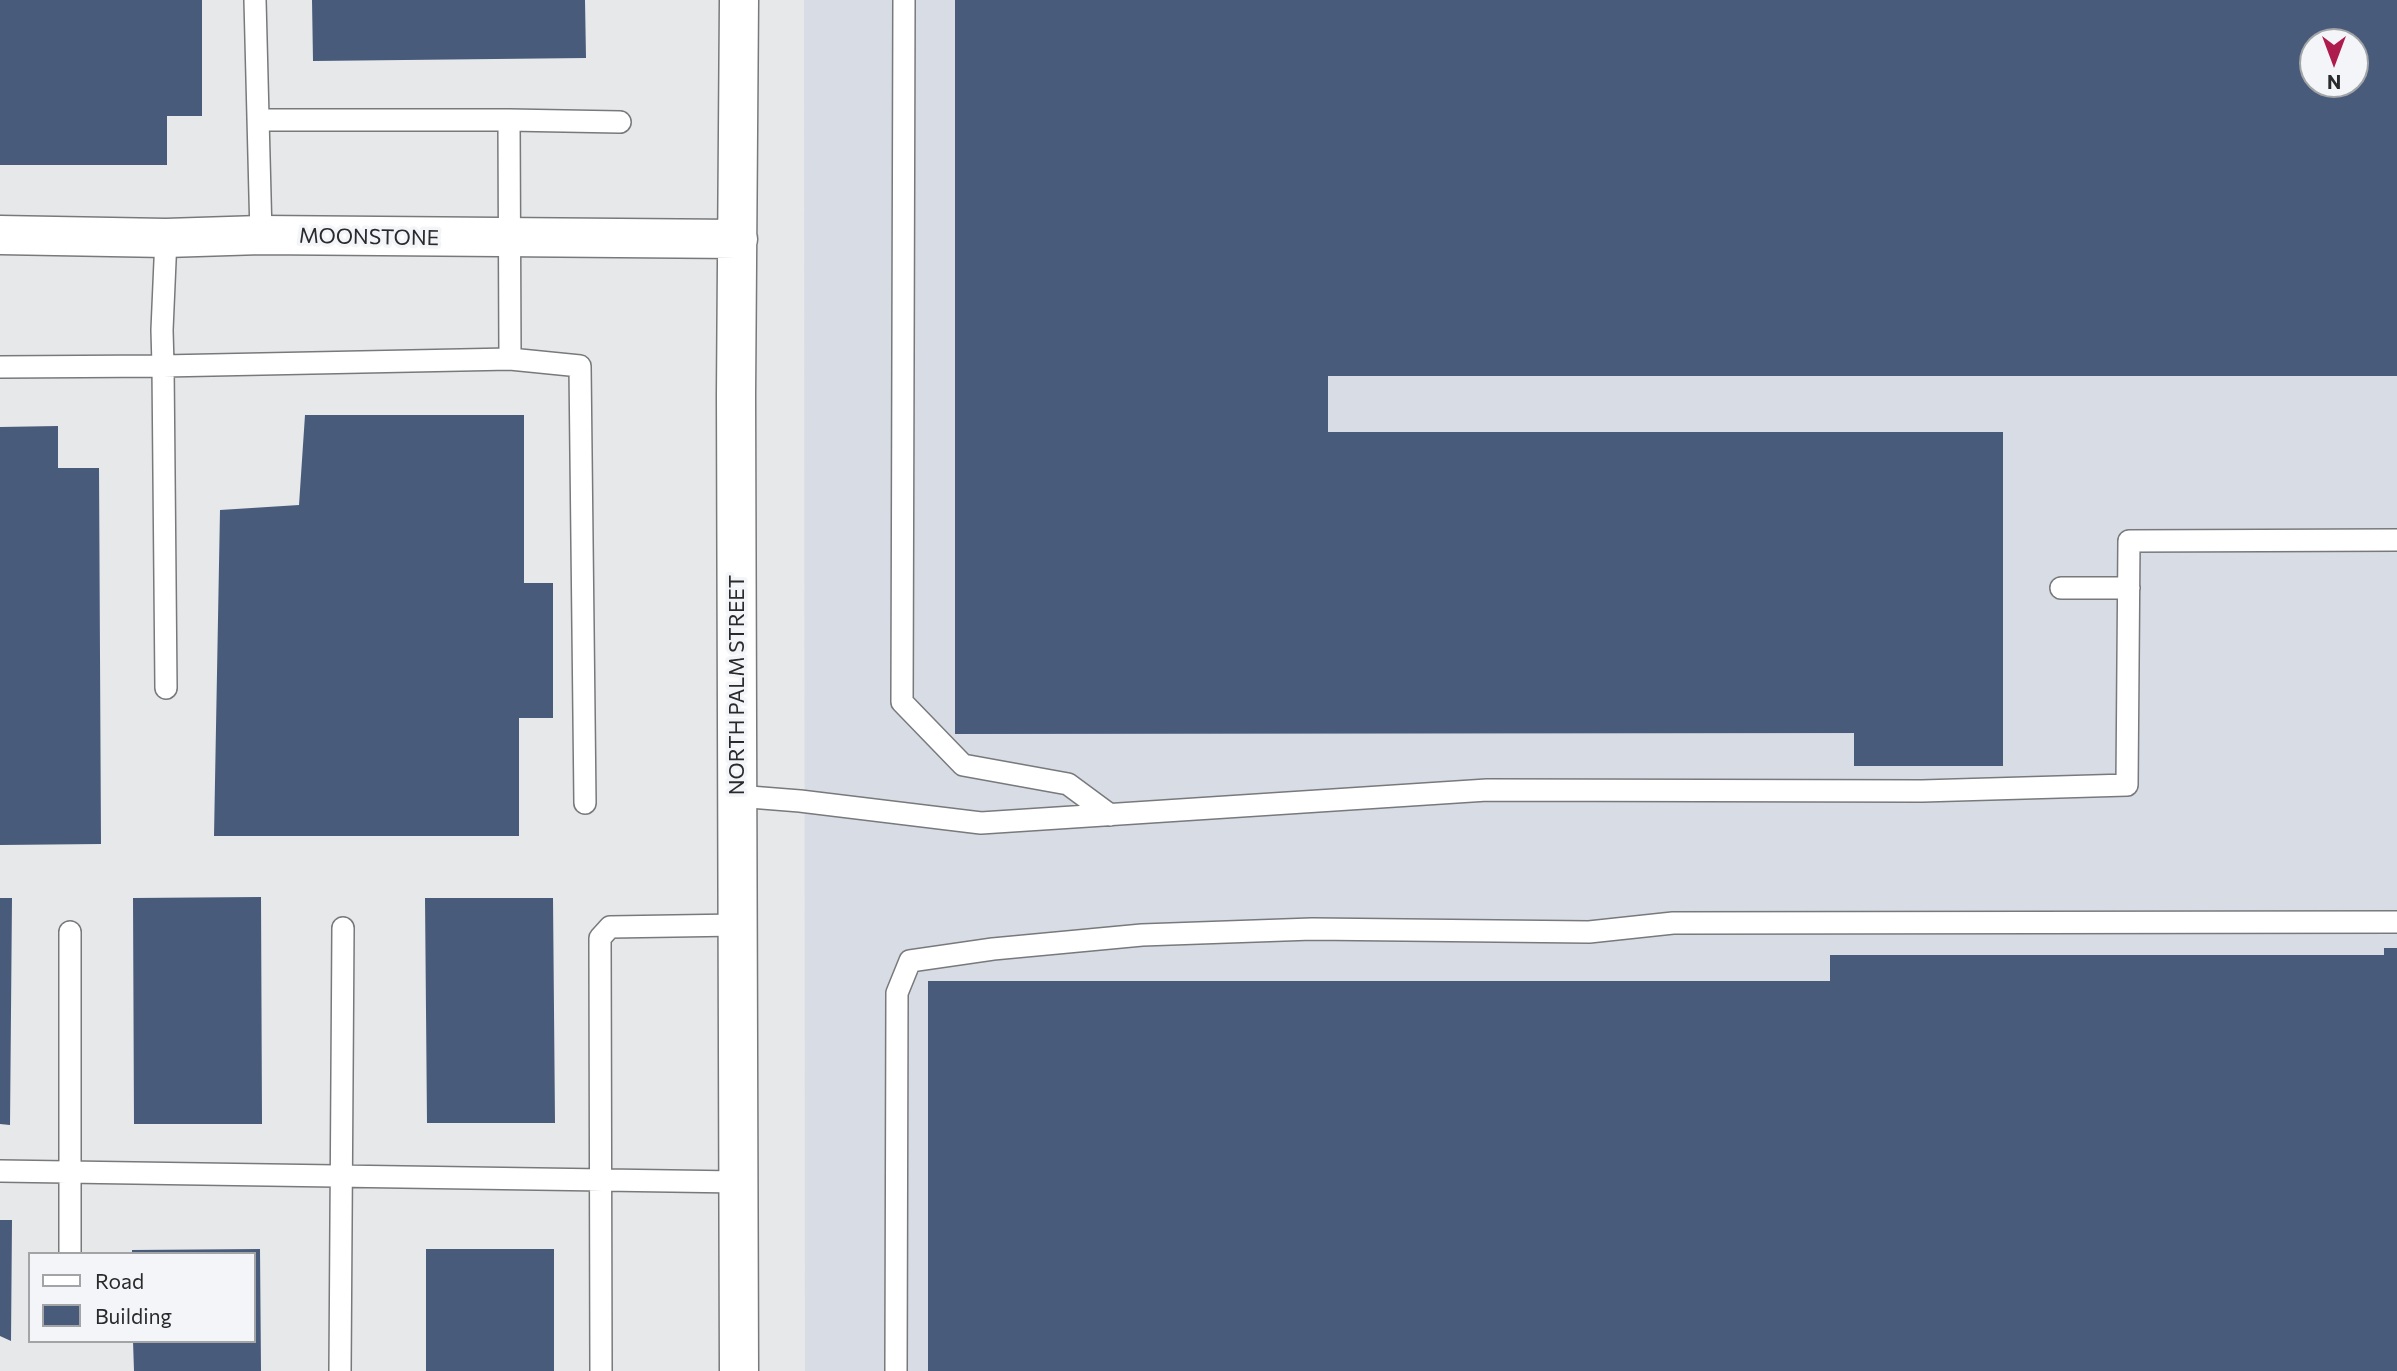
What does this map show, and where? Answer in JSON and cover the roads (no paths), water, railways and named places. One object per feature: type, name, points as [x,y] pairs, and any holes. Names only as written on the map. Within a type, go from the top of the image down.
[{"type":"street","name":"NORTH PALM STREET","points":[[738,0],[736,395],[739,1371]]},
{"type":"street","name":"MOONSTONE","points":[[0,235],[166,238],[261,235],[738,239]]},
{"type":"lane","points":[[255,0],[261,235]]},
{"type":"lane","points":[[904,0],[902,702],[963,765],[1068,784],[1110,815]]},
{"type":"lane","points":[[258,120],[620,122]]},
{"type":"lane","points":[[509,120],[510,359]]},
{"type":"lane","points":[[166,238],[162,330],[166,688]]},
{"type":"lane","points":[[0,367],[510,359],[580,366],[585,803]]},
{"type":"lane","points":[[737,796],[981,823],[1487,790],[1922,791],[2127,785],[2129,541],[2397,540]]},
{"type":"lane","points":[[2061,588],[2129,588]]},
{"type":"lane","points":[[896,1371],[897,993],[910,961],[993,949],[1142,935],[1312,929],[1589,932],[1673,923],[2397,922]]},
{"type":"lane","points":[[601,1371],[600,938],[610,927],[738,925]]},
{"type":"lane","points":[[340,1371],[343,928]]},
{"type":"lane","points":[[70,932],[70,1252]]},
{"type":"lane","points":[[0,1171],[343,1174],[738,1182]]}]
